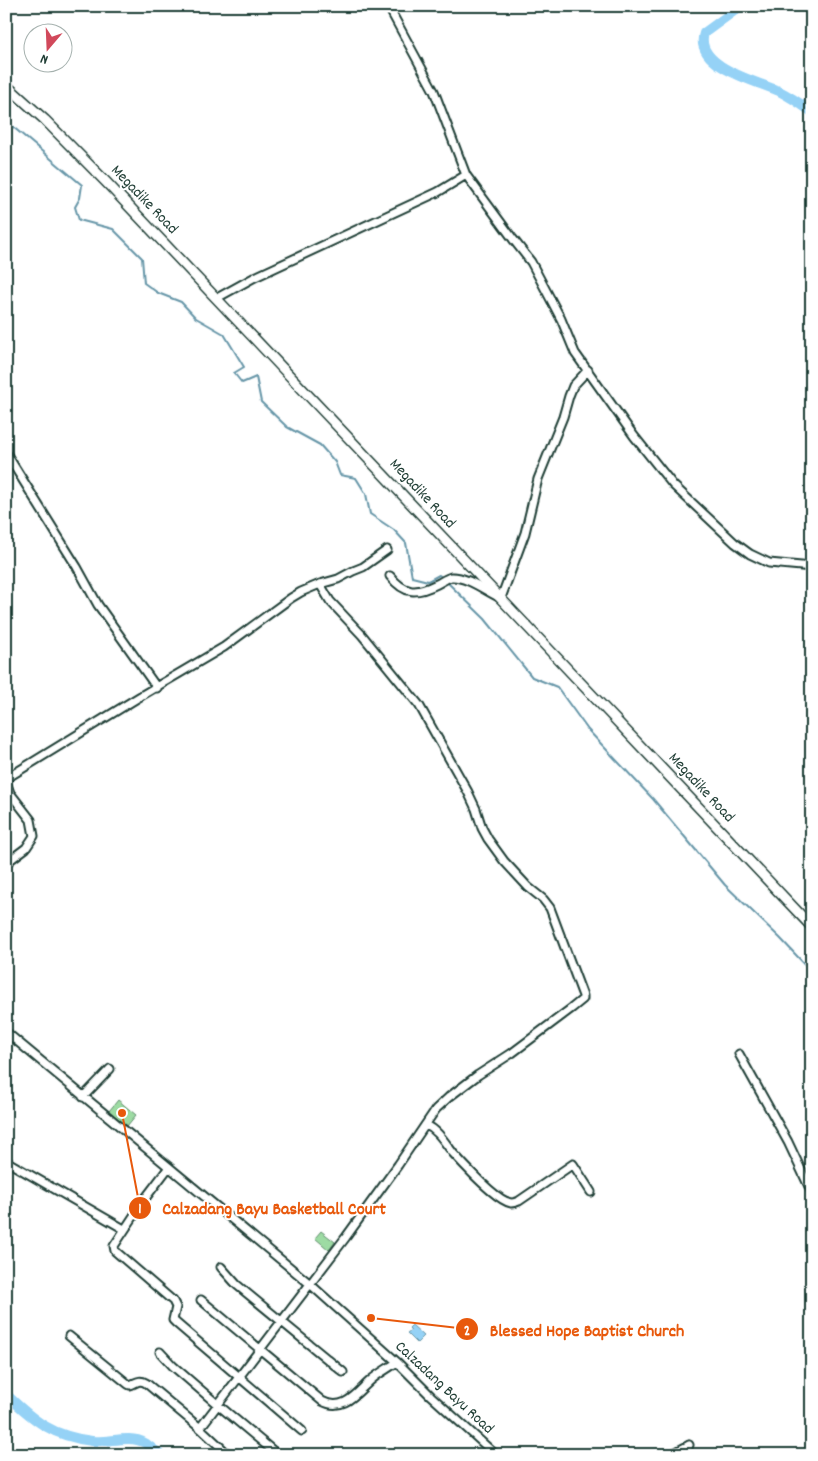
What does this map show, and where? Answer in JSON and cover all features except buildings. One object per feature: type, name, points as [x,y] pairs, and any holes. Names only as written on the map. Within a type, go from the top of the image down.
[{"type":"main road","name":"Megadike Road","points":[[6,85],[45,120],[106,182],[812,927]]},
{"type":"street","points":[[388,6],[434,91],[466,175],[531,262],[561,319],[575,352],[634,436],[673,485],[735,543],[750,554],[769,563],[812,567]]},
{"type":"street","points":[[217,298],[255,277],[438,192],[466,175]]},
{"type":"street","points":[[390,576],[396,583],[414,591],[424,591],[450,577],[462,579],[479,585],[501,598],[525,534],[538,479],[563,417],[569,396],[573,386],[588,370]]},
{"type":"street","points":[[6,453],[72,559],[98,605],[156,688]]},
{"type":"street","points":[[6,863],[26,848],[34,836],[30,820],[8,793],[7,778],[138,697],[224,647],[287,600],[301,592],[338,579],[363,567],[387,550]]},
{"type":"street","points":[[200,1428],[346,1237],[436,1109],[583,999],[550,908],[504,861],[488,839],[468,792],[419,706],[362,635],[330,601],[320,584]]},
{"type":"street","name":"Calzadang Bayu Road","points":[[6,1032],[82,1097],[310,1284],[496,1455]]},
{"type":"street","points":[[739,1054],[788,1142],[812,1194]]},
{"type":"street","points":[[82,1097],[110,1069]]},
{"type":"street","points":[[426,1125],[435,1130],[463,1165],[500,1198],[510,1203],[518,1201],[573,1164],[591,1192]]},
{"type":"street","points":[[6,1161],[124,1229]]},
{"type":"street","points":[[169,1167],[124,1229],[114,1246],[115,1250],[173,1301],[176,1307],[173,1320],[176,1324],[302,1430]]},
{"type":"street","points":[[221,1267],[237,1285],[343,1372]]},
{"type":"street","points":[[200,1300],[322,1402],[328,1404],[346,1403],[378,1375],[397,1362]]},
{"type":"street","points":[[69,1336],[128,1384],[142,1381],[200,1428],[229,1455]]},
{"type":"street","points":[[160,1352],[173,1366],[278,1455]]},
{"type":"street","points":[[670,1455],[689,1445],[687,1451],[689,1455]]},
{"type":"green space","points":[[118,1100],[136,1115],[127,1126],[109,1111]]},
{"type":"green space","points":[[321,1231],[335,1242],[329,1250],[315,1238]]},
{"type":"water","points":[[412,1325],[424,1336],[417,1343],[407,1333],[411,1330],[409,1328]]},
{"type":"waterway","points":[[741,6],[704,33],[703,45],[708,55],[729,71],[779,91],[812,112]]},
{"type":"waterway","points":[[6,121],[82,185],[80,198],[75,207],[79,220],[113,229],[142,258],[144,283],[158,293],[181,302],[196,318],[224,334],[244,367],[234,373],[242,383],[256,377],[261,402],[287,427],[320,445],[335,462],[340,475],[356,478],[366,494],[370,514],[394,530],[406,543],[412,577],[428,581],[439,575],[443,578]]},
{"type":"waterway","points":[[446,581],[485,619],[532,677],[557,687],[588,730],[653,799],[725,885],[812,972]]},
{"type":"waterway","points":[[6,1394],[44,1426],[55,1431],[78,1439],[92,1441],[139,1440],[161,1455]]},
{"type":"place","name":"Calzadang Bayu Basketball Court","points":[[122,1113]]},
{"type":"place","name":"Blessed Hope Baptist Church","points":[[371,1318]]}]
